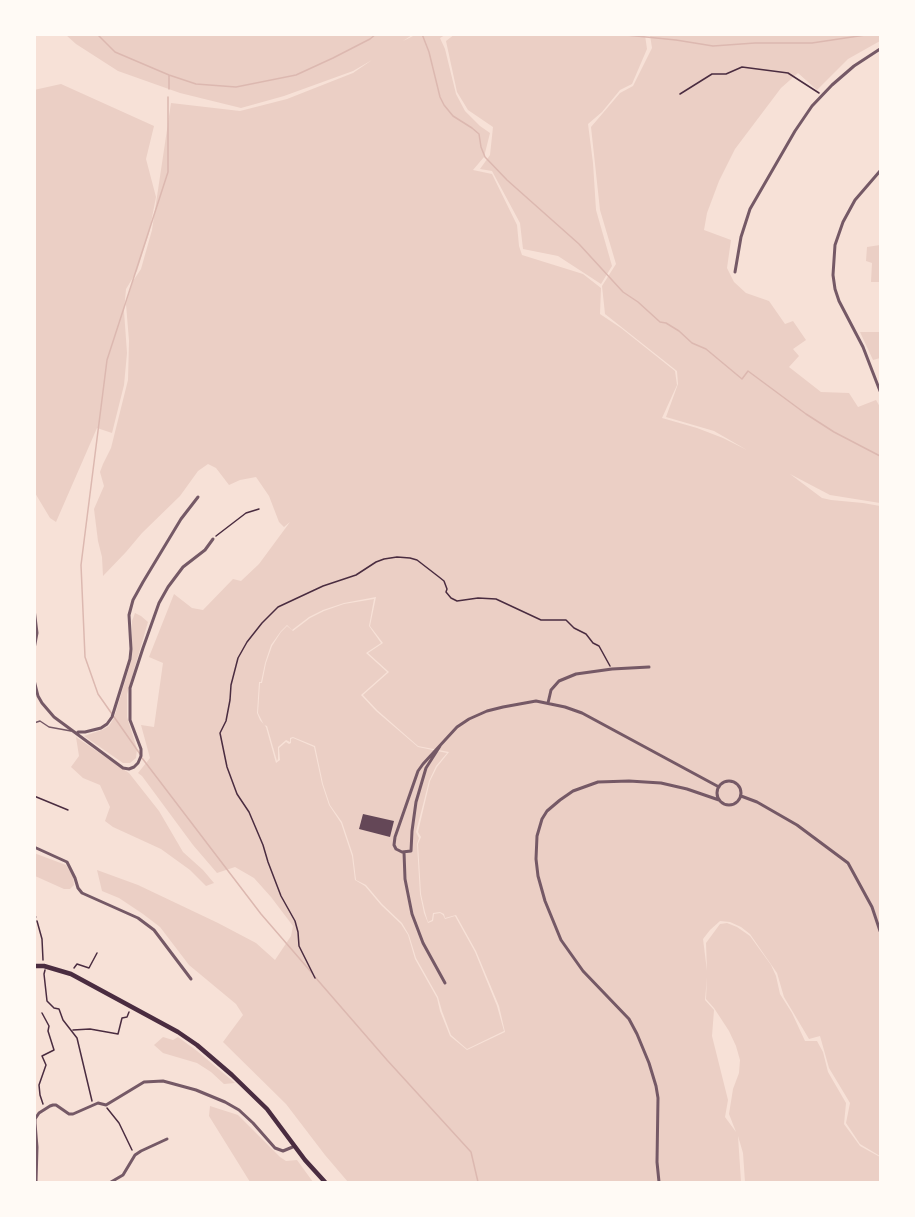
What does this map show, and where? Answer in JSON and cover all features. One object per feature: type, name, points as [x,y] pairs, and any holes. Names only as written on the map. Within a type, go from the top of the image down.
[{"type":"main road","points":[[34,966],[44,966],[71,974],[178,1032],[197,1045],[267,1109],[305,1160],[325,1182]]},
{"type":"street","points":[[735,272],[741,237],[751,206],[789,140],[822,95],[846,72],[880,49]]},
{"type":"street","points":[[880,171],[855,200],[843,222],[835,246],[833,275],[838,301],[863,347],[880,391]]},
{"type":"street","points":[[76,733],[101,728],[111,717],[130,659],[129,615],[134,600],[142,582],[181,519],[198,497]]},
{"type":"street","points":[[34,680],[38,696],[47,710],[123,768],[129,769],[138,763],[141,749],[130,720],[130,688],[139,658],[159,603],[168,587],[183,567],[205,550],[213,539]]},
{"type":"street","points":[[34,609],[37,633],[34,649]]},
{"type":"street","points":[[548,703],[551,690],[559,681],[576,674],[649,667]]},
{"type":"street","points":[[440,746],[426,768],[416,802],[411,851],[404,852],[396,849],[395,837],[418,771],[423,764],[457,727],[487,711],[521,703],[536,701],[582,713],[719,787]]},
{"type":"street","points":[[659,1182],[658,1098],[649,1063],[629,1019],[583,971],[561,940],[545,901],[538,876],[537,836],[547,811],[573,791],[598,782],[661,783],[687,789],[725,804],[733,804],[739,800],[741,789],[739,785],[732,781],[724,782],[717,793],[719,800]]},
{"type":"street","points":[[741,796],[757,802],[797,825],[848,863],[872,907],[880,931]]},
{"type":"street","points":[[34,847],[67,862],[82,893],[138,918],[154,930],[191,979]]},
{"type":"street","points":[[404,852],[405,879],[412,915],[423,943],[445,983]]},
{"type":"street","points":[[36,1182],[35,1123],[44,1109],[56,1105],[69,1114],[73,1114],[98,1103],[106,1105],[144,1082],[179,1084],[196,1090],[233,1106],[246,1116],[275,1148],[283,1151],[295,1146]]},
{"type":"street","points":[[111,1182],[123,1174],[135,1155],[167,1139]]},
{"type":"lane","points":[[34,723],[40,721],[49,727],[76,733]]},
{"type":"path","points":[[680,94],[712,74],[726,74],[742,66],[788,73],[822,95]]},
{"type":"path","points":[[213,539],[246,513],[259,509]]},
{"type":"path","points":[[315,978],[299,946],[295,921],[281,896],[260,836],[249,812],[237,794],[227,767],[220,733],[226,721],[231,685],[238,658],[262,623],[278,607],[323,586],[356,575],[384,559],[410,558],[417,560],[439,576],[444,581],[446,592],[457,601],[478,598],[496,599],[541,620],[566,621],[600,646],[612,669]]},
{"type":"path","points":[[34,795],[68,810]]},
{"type":"path","points":[[35,917],[42,938],[47,1001],[54,1008],[60,1009],[63,1020],[76,1038],[93,1106]]},
{"type":"path","points":[[71,974],[77,964],[89,968],[96,953]]},
{"type":"path","points":[[72,1030],[90,1029],[118,1034],[122,1018],[127,1017],[129,1011]]},
{"type":"path","points":[[42,1014],[49,1026],[48,1031],[54,1050],[42,1056],[46,1065],[39,1085],[44,1109]]},
{"type":"path","points":[[106,1105],[119,1123],[135,1155]]},
{"type":"shaded area","points":[[455,34],[645,35],[647,49],[632,84],[620,90],[602,112],[588,124],[596,210],[612,266],[601,284],[558,256],[523,249],[520,223],[492,171],[480,169],[490,155],[493,127],[468,110],[457,92],[446,41]]},
{"type":"shaded area","points":[[877,34],[880,36],[880,41],[848,59],[817,90],[798,73],[781,88],[735,149],[719,181],[707,213],[704,230],[731,240],[727,268],[734,282],[746,293],[769,301],[785,324],[793,321],[806,340],[793,349],[799,356],[789,367],[821,392],[849,393],[858,407],[876,400],[880,407],[880,503],[830,495],[790,474],[822,498],[880,506],[880,1156],[860,1144],[846,1123],[850,1103],[829,1068],[820,1036],[809,1039],[784,997],[777,973],[750,934],[730,922],[720,921],[703,939],[707,971],[706,943],[720,924],[727,923],[737,927],[750,936],[771,965],[780,994],[805,1041],[817,1041],[823,1052],[828,1072],[846,1103],[844,1124],[860,1146],[880,1157],[880,1182],[745,1182],[743,1153],[738,1136],[741,1182],[348,1182],[286,1104],[223,1042],[243,1015],[236,1004],[189,965],[160,927],[119,898],[102,891],[97,870],[138,885],[218,923],[256,943],[275,960],[291,936],[293,926],[254,878],[235,867],[217,873],[138,773],[150,758],[141,725],[154,727],[163,663],[149,657],[174,594],[192,608],[203,610],[233,579],[241,581],[259,564],[290,522],[284,527],[279,522],[269,496],[256,477],[229,485],[216,468],[208,464],[198,471],[180,496],[103,576],[94,509],[104,486],[100,472],[111,448],[128,380],[129,341],[126,304],[133,281],[141,269],[152,230],[171,103],[240,111],[287,99],[353,73],[372,60],[353,71],[284,96],[241,108],[180,93],[118,71],[66,35],[412,35],[403,41],[415,35],[445,35],[440,38],[456,94],[465,111],[490,133],[484,157],[473,170],[492,174],[517,225],[522,255],[583,274],[601,288],[600,314],[675,371],[677,385],[662,418],[697,428],[747,450],[714,431],[666,417],[678,384],[677,371],[605,314],[602,286],[616,264],[600,210],[591,127],[620,93],[633,86],[652,48],[650,35]],"holes":[[[376,597],[370,626],[383,643],[368,653],[389,672],[363,695],[418,746],[449,752],[437,767],[430,781],[418,832],[421,837],[418,844],[421,894],[428,922],[432,920],[433,913],[440,912],[445,918],[456,915],[476,951],[499,1006],[505,1032],[467,1050],[450,1036],[437,998],[415,959],[408,935],[401,924],[365,886],[355,880],[352,856],[341,823],[329,805],[314,747],[293,738],[291,743],[286,742],[279,748],[280,760],[276,763],[266,727],[257,713],[259,682],[261,682],[271,645],[287,625],[292,630],[323,610]],[[707,977],[706,999],[714,1008],[729,1031],[740,1060],[729,1114],[736,1132],[725,1117],[728,1100],[712,1036],[714,1010],[705,1000]]]},
{"type":"shaded area","points":[[61,84],[154,126],[146,159],[156,197],[149,233],[137,271],[126,289],[124,311],[127,353],[124,385],[112,433],[97,428],[56,522],[50,518],[35,493],[34,90]]},
{"type":"shaded area","points":[[880,245],[880,282],[871,282],[872,263],[866,261],[867,247]]},
{"type":"shaded area","points":[[860,332],[880,332],[880,358],[873,360]]},
{"type":"shaded area","points":[[374,599],[369,626],[381,643],[366,653],[387,672],[361,695],[418,747],[447,753],[436,766],[429,781],[416,832],[419,838],[417,844],[420,894],[428,923],[433,921],[434,914],[440,913],[445,919],[455,916],[475,952],[497,1006],[504,1031],[467,1049],[451,1035],[438,997],[416,958],[409,935],[402,923],[366,885],[356,880],[353,855],[342,822],[330,805],[315,746],[293,737],[290,738],[290,742],[286,740],[278,747],[277,761],[267,726],[264,725],[258,713],[260,683],[262,683],[266,663],[272,646],[287,626],[293,631],[324,611],[344,604]]},
{"type":"shaded area","points":[[135,613],[148,622],[127,694],[127,717],[137,749],[136,758],[130,763],[123,763],[84,736],[109,726],[114,718],[132,658],[132,621]]},
{"type":"shaded area","points":[[76,737],[129,773],[159,811],[183,852],[214,883],[206,886],[190,870],[161,849],[105,821],[110,807],[100,785],[83,778],[71,767],[79,756]]},
{"type":"shaded area","points":[[34,853],[66,865],[73,876],[74,885],[70,889],[64,889],[35,876]]},
{"type":"shaded area","points":[[163,1037],[173,1040],[178,1037],[235,1083],[224,1084],[197,1063],[163,1053],[154,1045]]},
{"type":"shaded area","points":[[210,1106],[238,1115],[280,1157],[286,1161],[297,1160],[313,1182],[250,1182],[209,1116]]},
{"type":"building","points":[[363,814],[394,821],[390,837],[359,829]]},
{"type":"waterway","points":[[97,34],[115,52],[169,75],[196,84],[236,87],[296,75],[376,34]]},
{"type":"waterway","points":[[422,34],[444,105],[453,116],[479,134],[485,157],[507,180],[579,244],[623,292],[660,322],[666,323],[692,343],[706,349],[742,379],[748,371],[806,414],[834,432],[880,456]]},
{"type":"waterway","points":[[616,34],[713,46],[812,43],[872,34]]},
{"type":"waterway","points":[[169,75],[169,89]]},
{"type":"waterway","points":[[140,754],[98,694],[85,657],[81,565],[107,360],[168,172],[168,97]]},
{"type":"waterway","points":[[142,758],[261,914],[312,973]]},
{"type":"waterway","points":[[315,977],[471,1152],[478,1182]]}]
